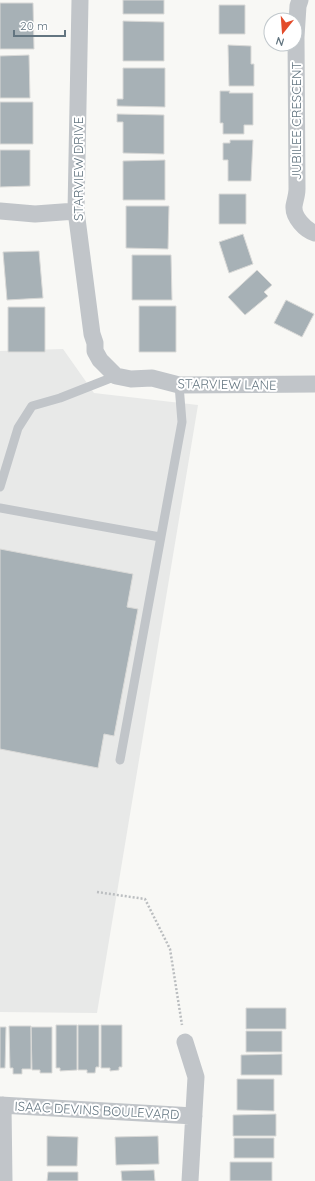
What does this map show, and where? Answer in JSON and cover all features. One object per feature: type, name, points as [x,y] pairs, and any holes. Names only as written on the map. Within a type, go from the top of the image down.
[{"type":"street","name":"STARVIEW DRIVE","points":[[80,0],[76,211],[95,351],[100,360],[116,376]]},
{"type":"street","name":"JUBILEE CRESCENT","points":[[300,0],[298,6],[296,37],[297,189],[294,207],[298,219],[308,230],[315,233]]},
{"type":"street","points":[[0,211],[35,214],[76,211]]},
{"type":"street","name":"STARVIEW LANE","points":[[116,376],[131,379],[152,378],[179,385],[315,384]]},
{"type":"street","points":[[185,1042],[196,1077],[190,1181]]},
{"type":"street","points":[[2,1105],[4,1181]]},
{"type":"street","name":"ISAAC DEVINS BOULEVARD","points":[[2,1105],[194,1116]]},
{"type":"lane","points":[[0,487],[18,428],[32,406],[60,398],[116,376]]},
{"type":"lane","points":[[120,760],[182,422],[179,385]]},
{"type":"lane","points":[[0,508],[160,537]]},
{"type":"path","points":[[96,892],[145,899],[170,949],[185,1042]]},
{"type":"shaded area","points":[[63,349],[94,393],[198,405],[97,1013],[0,1012],[0,351]]},
{"type":"building","points":[[123,0],[164,0],[164,14],[123,14]]},
{"type":"building","points":[[0,3],[33,3],[34,49],[0,49]]},
{"type":"building","points":[[219,5],[245,5],[245,34],[219,34]]},
{"type":"building","points":[[123,21],[164,22],[164,61],[123,61]]},
{"type":"building","points":[[228,45],[251,46],[251,64],[254,64],[254,86],[229,86]]},
{"type":"building","points":[[29,55],[30,98],[0,98],[0,56]]},
{"type":"building","points":[[123,68],[165,68],[165,107],[117,106],[117,99],[123,99]]},
{"type":"building","points":[[220,91],[230,91],[229,93],[253,93],[253,125],[244,125],[244,134],[223,134],[223,123],[220,123]]},
{"type":"building","points":[[0,102],[33,102],[33,144],[0,144]]},
{"type":"building","points":[[117,114],[164,115],[164,154],[123,153],[123,122],[117,122]]},
{"type":"building","points":[[230,140],[253,140],[251,181],[228,181],[228,160],[223,160],[223,143],[230,143]]},
{"type":"building","points":[[0,150],[30,150],[30,186],[0,187]]},
{"type":"building","points":[[165,160],[165,200],[123,200],[123,161]]},
{"type":"building","points":[[219,194],[246,194],[246,224],[219,224]]},
{"type":"building","points":[[126,206],[169,206],[168,249],[126,248]]},
{"type":"building","points":[[243,234],[253,264],[229,273],[219,242]]},
{"type":"building","points":[[39,251],[43,298],[7,300],[3,252]]},
{"type":"building","points":[[132,255],[171,255],[172,300],[132,300]]},
{"type":"building","points":[[257,270],[272,285],[264,292],[268,296],[245,315],[228,297]]},
{"type":"building","points":[[286,300],[314,314],[302,337],[274,323]]},
{"type":"building","points":[[139,306],[176,306],[176,352],[139,352]]},
{"type":"building","points":[[8,307],[45,307],[45,352],[8,352]]},
{"type":"building","points":[[0,549],[133,574],[127,607],[138,609],[114,736],[104,734],[98,768],[0,749]]},
{"type":"building","points":[[246,1008],[286,1008],[286,1029],[246,1029]]},
{"type":"building","points":[[56,1025],[77,1025],[77,1070],[60,1071],[60,1068],[56,1068]]},
{"type":"building","points":[[78,1025],[99,1025],[99,1067],[96,1067],[95,1073],[87,1073],[87,1070],[78,1070]]},
{"type":"building","points":[[101,1025],[122,1025],[122,1067],[119,1067],[119,1070],[110,1071],[110,1068],[101,1068]]},
{"type":"building","points":[[9,1026],[31,1026],[31,1069],[22,1069],[22,1074],[13,1074],[13,1068],[10,1068]]},
{"type":"building","points":[[0,1027],[6,1027],[5,1068],[0,1068]]},
{"type":"building","points":[[31,1027],[52,1027],[52,1073],[40,1073],[40,1070],[32,1070]]},
{"type":"building","points":[[246,1031],[282,1031],[282,1052],[246,1052]]},
{"type":"building","points":[[282,1054],[282,1075],[241,1075],[241,1055]]},
{"type":"building","points":[[237,1079],[274,1079],[274,1111],[237,1110]]},
{"type":"building","points":[[276,1114],[276,1136],[233,1136],[233,1115]]},
{"type":"building","points":[[47,1136],[78,1137],[77,1166],[47,1166]]},
{"type":"building","points":[[158,1136],[159,1164],[116,1165],[115,1137]]},
{"type":"building","points":[[234,1138],[274,1138],[274,1158],[234,1158]]},
{"type":"building","points":[[230,1162],[272,1162],[272,1181],[230,1181]]},
{"type":"building","points":[[154,1170],[155,1181],[122,1181],[121,1171]]},
{"type":"building","points":[[48,1172],[78,1172],[78,1181],[47,1181]]}]
